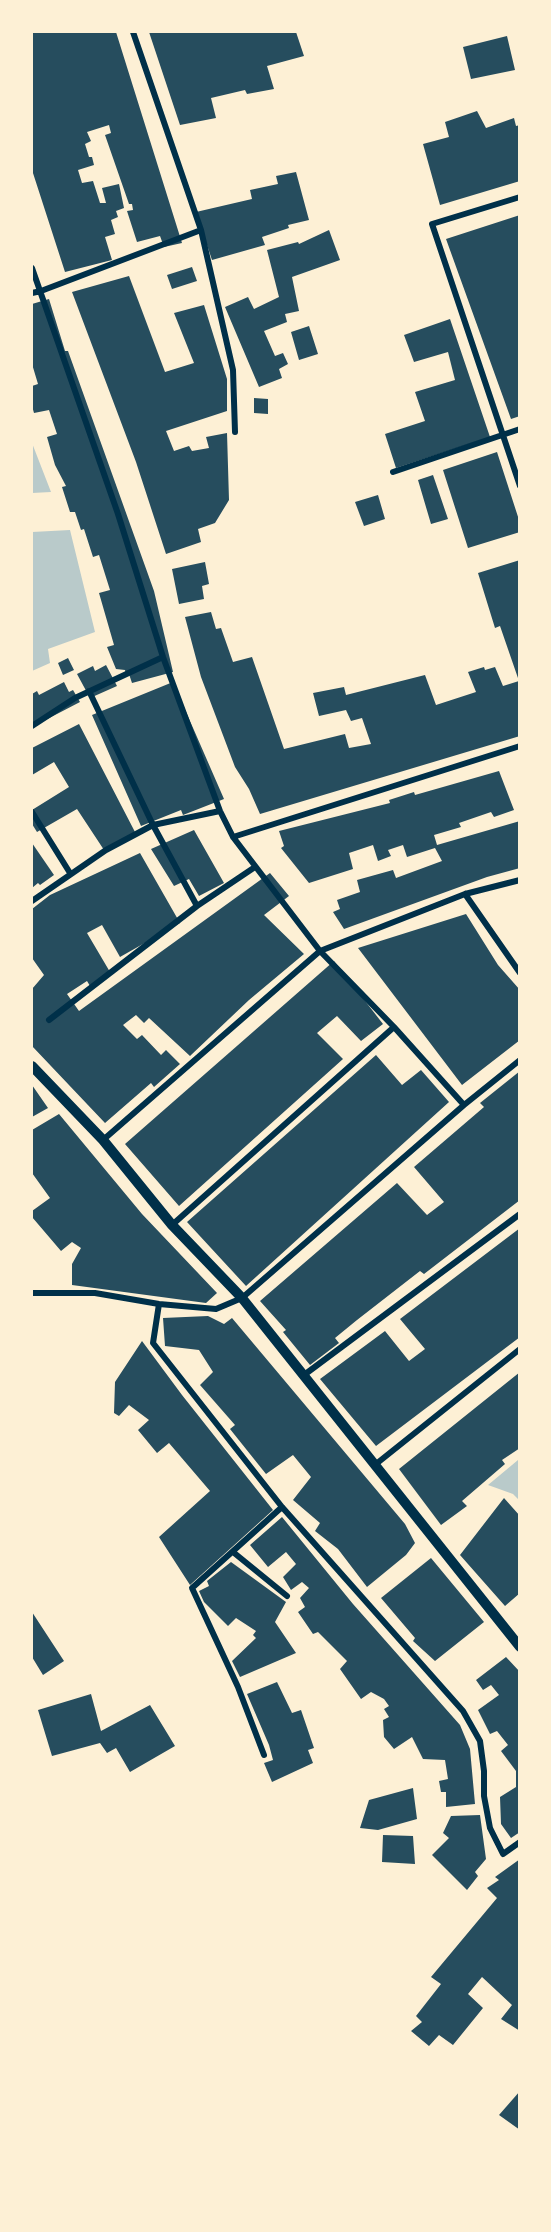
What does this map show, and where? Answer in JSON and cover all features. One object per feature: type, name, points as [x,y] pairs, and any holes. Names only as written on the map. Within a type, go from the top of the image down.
[{"type":"street","points":[[134,32],[201,230],[233,370],[236,432]]},
{"type":"street","points":[[519,197],[432,224],[519,486]]},
{"type":"street","points":[[32,293],[201,230]]},
{"type":"street","points":[[32,268],[118,514],[163,657],[220,811],[233,837],[320,951],[394,1027],[464,1105]]},
{"type":"street","points":[[393,472],[519,429]]},
{"type":"street","points":[[32,726],[89,691],[163,657]]},
{"type":"street","points":[[89,691],[153,825],[197,906]]},
{"type":"street","points":[[233,837],[519,746]]},
{"type":"street","points":[[32,901],[106,850],[153,825],[220,811]]},
{"type":"street","points":[[32,813],[70,873]]},
{"type":"street","points":[[49,1020],[197,906],[255,867]]},
{"type":"street","points":[[104,1140],[320,951],[465,894],[519,880]]},
{"type":"street","points":[[465,894],[519,973]]},
{"type":"street","points":[[172,1225],[394,1027]]},
{"type":"street","points":[[32,1293],[95,1293],[159,1304],[216,1309],[242,1298],[519,1060]]},
{"type":"street","points":[[32,1066],[104,1140],[172,1225],[242,1298],[519,1647]]},
{"type":"street","points":[[304,1375],[519,1214]]},
{"type":"street","points":[[159,1304],[153,1343],[282,1507],[463,1711],[480,1741],[484,1771],[484,1796],[490,1828],[503,1854],[519,1842]]},
{"type":"street","points":[[376,1464],[519,1349]]},
{"type":"street","points":[[264,1755],[238,1687],[192,1588],[282,1507]]},
{"type":"street","points":[[233,1552],[287,1596]]},
{"type":"shaded area","points":[[32,443],[51,492],[32,493]]},
{"type":"shaded area","points":[[70,530],[95,632],[48,649],[50,663],[32,671],[32,532]]},
{"type":"shaded area","points":[[518,1460],[520,1461],[519,1500],[513,1494],[488,1485]]},
{"type":"building","points":[[32,32],[116,32],[182,243],[164,247],[160,236],[137,242],[127,211],[133,210],[132,204],[129,204],[105,135],[111,133],[109,125],[87,132],[91,141],[85,144],[94,165],[78,170],[82,183],[93,181],[100,203],[106,203],[102,188],[119,184],[124,208],[116,211],[118,217],[111,220],[115,234],[105,237],[112,260],[65,272],[32,170]]},
{"type":"building","points":[[149,32],[296,32],[304,56],[267,66],[274,89],[247,94],[245,90],[211,98],[216,118],[180,125]]},
{"type":"building","points":[[507,36],[515,70],[471,79],[463,47]]},
{"type":"building","points":[[477,111],[486,128],[514,118],[516,126],[520,125],[520,181],[440,205],[423,144],[449,137],[445,122]]},
{"type":"building","points":[[296,172],[309,220],[288,225],[289,228],[262,237],[265,245],[212,260],[196,212],[252,199],[250,190],[278,184],[276,176]]},
{"type":"building","points":[[520,215],[520,416],[511,419],[446,239]]},
{"type":"building","points":[[329,230],[340,260],[292,277],[299,311],[285,314],[287,322],[264,331],[275,356],[283,353],[288,364],[279,369],[282,378],[259,387],[225,307],[248,297],[254,309],[279,297],[267,250],[298,242],[299,244]]},
{"type":"building","points":[[192,267],[197,281],[172,289],[167,275]]},
{"type":"building","points":[[129,276],[165,372],[194,363],[174,313],[204,305],[227,379],[227,411],[166,431],[174,451],[189,446],[192,451],[209,448],[206,437],[227,433],[229,500],[215,523],[198,529],[201,542],[166,554],[136,462],[72,292]]},
{"type":"building","points":[[49,299],[65,351],[68,351],[154,591],[173,672],[132,683],[125,670],[116,669],[107,647],[114,645],[99,593],[110,590],[99,555],[93,557],[84,529],[81,530],[75,512],[70,512],[62,487],[66,486],[55,465],[47,437],[57,434],[49,410],[34,413],[32,406],[32,386],[38,384],[32,364],[32,304]]},
{"type":"building","points":[[450,319],[490,437],[396,468],[385,434],[425,421],[415,392],[455,380],[448,352],[414,362],[404,335]]},
{"type":"building","points":[[309,326],[318,354],[299,360],[291,332]]},
{"type":"building","points":[[254,398],[268,399],[268,414],[254,413]]},
{"type":"building","points":[[497,452],[520,523],[520,532],[468,548],[443,470]]},
{"type":"building","points":[[433,475],[448,519],[431,524],[418,480]]},
{"type":"building","points":[[378,495],[385,519],[364,526],[355,502]]},
{"type":"building","points":[[520,560],[520,736],[260,814],[249,789],[235,767],[201,677],[185,617],[211,612],[216,629],[221,628],[233,662],[252,657],[284,749],[345,734],[349,748],[371,744],[362,718],[351,721],[346,710],[319,716],[313,693],[344,687],[346,695],[425,675],[436,705],[476,692],[468,672],[484,667],[485,670],[495,667],[503,686],[519,681],[500,626],[495,628],[478,573]]},
{"type":"building","points":[[205,562],[209,584],[202,586],[204,599],[179,604],[172,569]]},
{"type":"building","points":[[68,658],[74,670],[63,675],[58,663]]},
{"type":"building","points":[[106,665],[117,686],[90,698],[77,674],[93,666],[95,671]]},
{"type":"building","points":[[64,682],[69,692],[73,690],[80,702],[32,727],[32,694],[37,691],[39,695]]},
{"type":"building","points":[[173,682],[224,799],[183,815],[181,810],[141,826],[92,715]]},
{"type":"building","points":[[79,724],[135,832],[104,850],[77,809],[37,832],[32,824],[32,810],[69,787],[54,762],[32,775],[32,748]]},
{"type":"building","points":[[499,771],[514,810],[494,817],[491,812],[459,823],[461,827],[434,835],[437,845],[520,821],[520,868],[487,877],[344,929],[333,912],[340,909],[337,900],[360,892],[357,880],[393,870],[396,878],[442,861],[435,848],[407,857],[403,845],[388,850],[391,856],[378,861],[373,845],[349,853],[353,869],[309,883],[281,848],[284,846],[279,831],[390,803],[389,800],[414,792],[415,795]]},
{"type":"building","points":[[194,830],[224,883],[199,896],[189,879],[174,886],[151,849]]},
{"type":"building","points":[[32,843],[54,875],[32,888]]},
{"type":"building","points":[[140,853],[180,923],[120,957],[102,925],[87,933],[110,972],[90,986],[87,981],[67,994],[79,1011],[270,873],[289,896],[264,915],[304,954],[249,1000],[190,1056],[149,1018],[144,1023],[136,1015],[123,1025],[137,1039],[142,1035],[161,1055],[166,1050],[180,1064],[154,1087],[151,1083],[105,1123],[32,1046],[32,989],[44,975],[32,958],[32,909],[50,895]]},
{"type":"building","points":[[466,914],[498,965],[520,990],[520,1040],[462,1085],[358,948]]},
{"type":"building","points":[[334,961],[383,1024],[361,1041],[337,1016],[317,1033],[343,1059],[179,1206],[125,1144]]},
{"type":"building","points":[[376,1055],[402,1085],[421,1070],[449,1102],[246,1286],[187,1222]]},
{"type":"building","points":[[520,1071],[520,1200],[424,1274],[420,1271],[357,1320],[335,1338],[339,1343],[310,1365],[283,1332],[286,1330],[260,1301],[397,1183],[427,1215],[444,1202],[414,1167],[484,1107],[480,1103]]},
{"type":"building","points":[[32,1085],[48,1108],[32,1117]]},
{"type":"building","points":[[59,1114],[142,1214],[217,1293],[206,1303],[72,1285],[72,1264],[81,1248],[72,1242],[61,1251],[32,1217],[32,1211],[50,1198],[32,1173],[32,1130]]},
{"type":"building","points":[[520,1228],[520,1337],[376,1446],[320,1379],[385,1331],[409,1361],[425,1349],[400,1319]]},
{"type":"building","points":[[208,1316],[224,1324],[232,1318],[405,1524],[415,1543],[406,1555],[367,1587],[338,1549],[315,1531],[320,1523],[293,1500],[311,1477],[293,1455],[266,1474],[230,1429],[235,1425],[200,1385],[213,1372],[199,1350],[165,1346],[163,1318]]},
{"type":"building","points":[[142,1341],[273,1510],[190,1585],[159,1537],[210,1491],[169,1443],[157,1453],[138,1430],[149,1420],[129,1405],[119,1416],[114,1413],[115,1382]]},
{"type":"building","points":[[520,1372],[520,1448],[502,1460],[505,1464],[462,1501],[467,1506],[441,1525],[399,1469]]},
{"type":"building","points":[[504,1498],[520,1516],[520,1593],[505,1606],[460,1555]]},
{"type":"building","points":[[282,1517],[353,1604],[460,1725],[470,1749],[475,1804],[446,1807],[446,1792],[441,1792],[439,1781],[448,1779],[445,1760],[423,1759],[412,1737],[394,1749],[384,1737],[383,1720],[389,1717],[384,1709],[389,1706],[384,1699],[371,1692],[361,1699],[340,1669],[347,1661],[318,1632],[313,1634],[298,1612],[305,1607],[300,1598],[309,1588],[302,1582],[291,1590],[283,1577],[296,1564],[286,1552],[268,1567],[250,1545]]},
{"type":"building","points":[[431,1558],[484,1622],[435,1661],[413,1641],[415,1638],[381,1598]]},
{"type":"building","points":[[231,1562],[286,1602],[275,1622],[296,1653],[240,1677],[232,1661],[256,1638],[253,1635],[256,1631],[236,1618],[228,1626],[204,1602],[199,1591],[209,1586],[207,1581]]},
{"type":"building","points":[[32,1612],[64,1661],[43,1675],[32,1657]]},
{"type":"building","points":[[506,1657],[520,1672],[520,1832],[511,1838],[501,1824],[500,1797],[516,1787],[516,1771],[501,1751],[508,1745],[497,1731],[490,1734],[478,1710],[499,1695],[491,1685],[483,1690],[476,1680]]},
{"type":"building","points":[[277,1682],[292,1713],[301,1710],[314,1748],[308,1750],[313,1763],[272,1782],[264,1763],[273,1760],[269,1745],[247,1694]]},
{"type":"building","points":[[91,1694],[101,1731],[150,1705],[175,1746],[130,1772],[116,1748],[107,1753],[100,1743],[52,1756],[38,1710]]},
{"type":"building","points":[[413,1788],[417,1819],[378,1830],[360,1828],[369,1800]]},
{"type":"building","points":[[480,1815],[486,1859],[475,1872],[478,1876],[467,1890],[432,1855],[449,1838],[443,1833],[451,1816]]},
{"type":"building","points":[[383,1835],[413,1836],[415,1864],[382,1862]]},
{"type":"building","points":[[520,1859],[520,2031],[501,2019],[512,2005],[482,1977],[468,1994],[483,2008],[453,2045],[439,2035],[429,2046],[411,2031],[422,2022],[416,2016],[441,1984],[431,1977],[497,1898],[487,1888],[499,1880],[495,1877]]},
{"type":"building","points":[[520,2091],[520,2130],[499,2115]]}]
